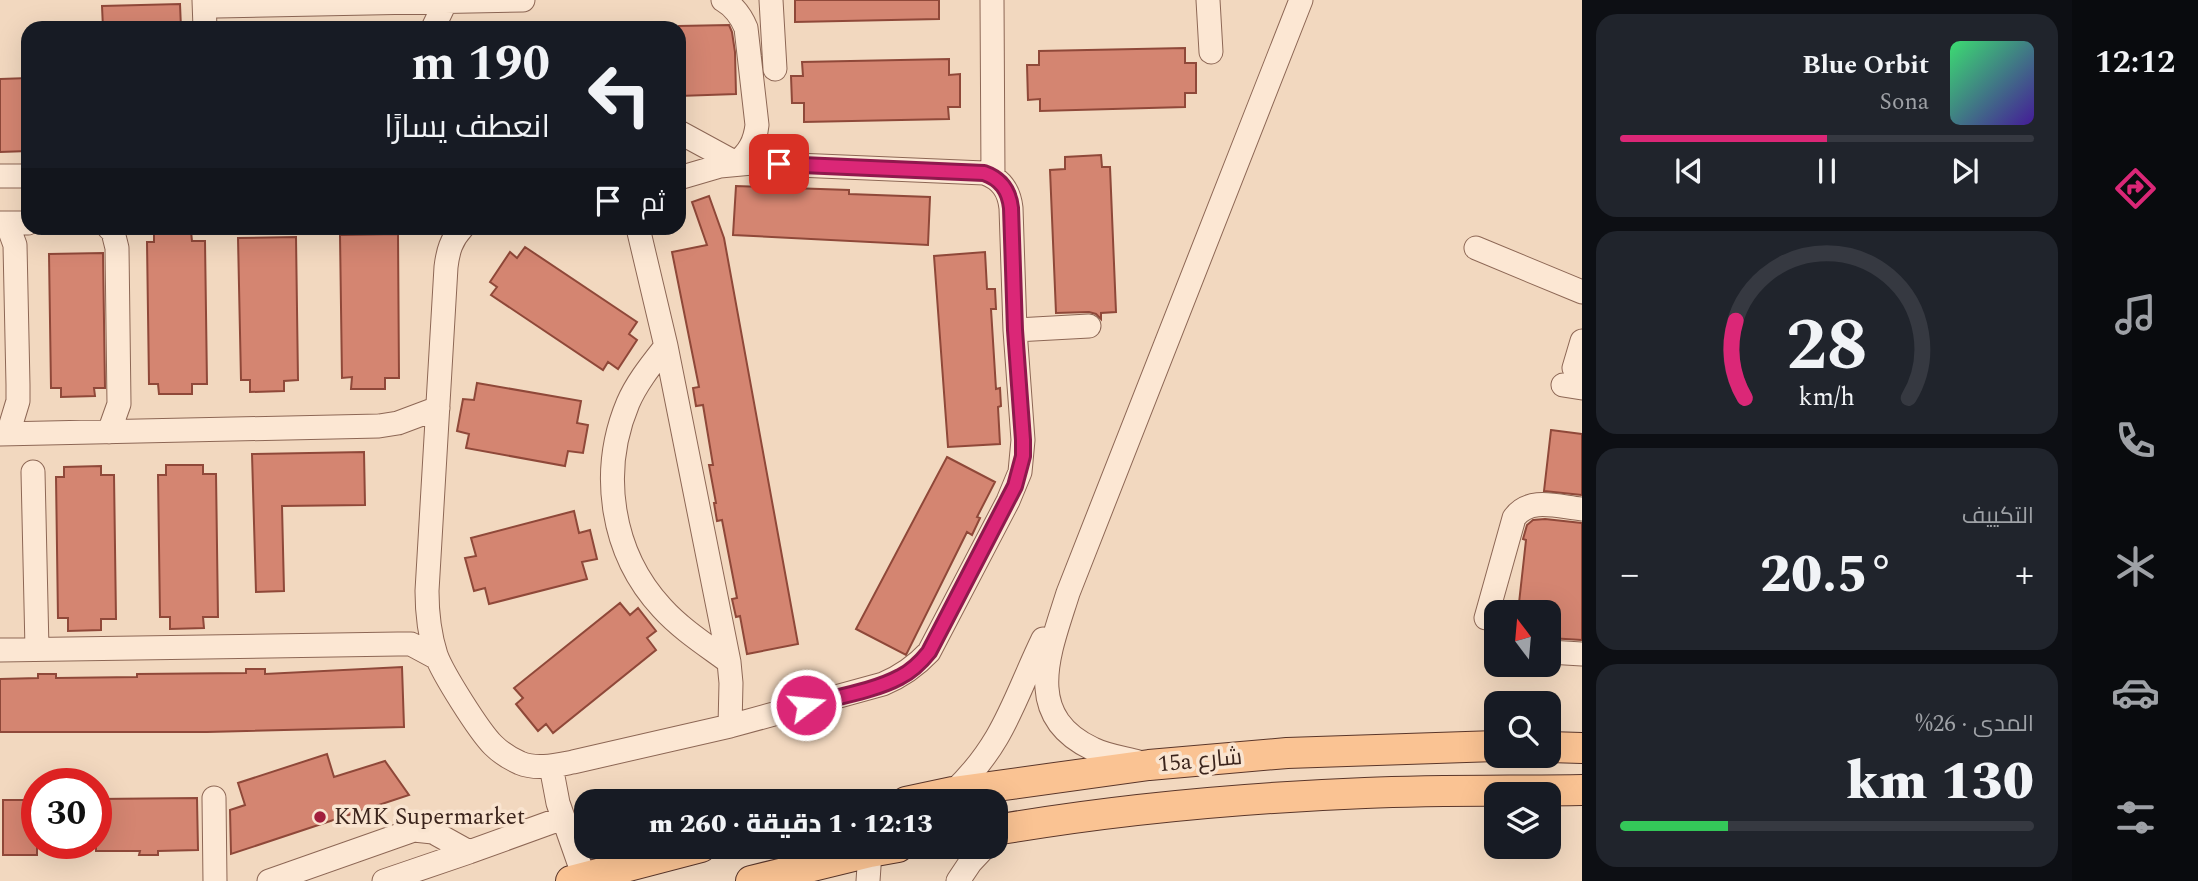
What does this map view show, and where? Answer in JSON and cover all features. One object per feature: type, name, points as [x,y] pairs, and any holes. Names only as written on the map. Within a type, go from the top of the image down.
[{"type":"main road","name":"15a شارع","points":[[975,789],[1149,765],[1287,753],[1484,746]]},
{"type":"main road","points":[[1561,747],[1582,748]]},
{"type":"main road","points":[[1008,824],[1149,765]]},
{"type":"main road","name":"15a شارع","points":[[1008,827],[1149,808],[1232,801],[1365,793],[1582,790]]},
{"type":"main road","points":[[578,879],[655,859]]},
{"type":"main road","points":[[758,880],[867,859]]},
{"type":"street","points":[[207,21],[211,3],[445,3],[523,0]]},
{"type":"street","points":[[723,0],[732,5],[746,28],[757,125],[751,147],[736,163]]},
{"type":"street","points":[[771,0],[775,69]]},
{"type":"street","points":[[992,0],[993,176]]},
{"type":"street","points":[[1208,0],[1212,52]]},
{"type":"street","points":[[1149,765],[1095,751],[1065,730],[1054,715],[1048,698],[1046,670],[1068,593],[1301,0]]},
{"type":"street","points":[[436,21],[445,3]]},
{"type":"street","points":[[686,136],[736,163]]},
{"type":"street","points":[[456,235],[448,251],[427,614],[437,658],[494,747],[523,764],[551,766],[730,726],[901,677],[929,652],[1008,501],[1020,472],[1023,440],[1010,198],[1006,189],[993,176],[974,172],[736,163],[686,176]]},
{"type":"street","points":[[0,176],[21,176]]},
{"type":"street","points":[[12,223],[15,245],[18,385],[16,409],[4,434],[379,426],[398,423],[438,408]]},
{"type":"street","points":[[109,432],[119,404],[117,248],[114,235]]},
{"type":"street","points":[[640,235],[666,346],[729,662],[730,726]]},
{"type":"street","points":[[1476,248],[1582,292]]},
{"type":"street","points":[[1015,330],[1089,326]]},
{"type":"street","points":[[1573,380],[1582,341]]},
{"type":"street","points":[[666,346],[628,402],[619,428],[613,455],[614,511],[626,550],[645,587],[683,627],[729,662]]},
{"type":"street","points":[[33,472],[37,649]]},
{"type":"street","points":[[1491,600],[1518,512],[1532,505],[1582,509]]},
{"type":"street","points":[[956,789],[972,774],[995,744],[1050,624],[1068,593]]},
{"type":"street","points":[[0,650],[398,643],[411,644],[437,658]]},
{"type":"street","points":[[1561,653],[1582,654]]},
{"type":"street","points":[[551,766],[554,790],[578,879]]},
{"type":"street","points":[[214,799],[215,881]]},
{"type":"street","points":[[384,881],[563,818]]},
{"type":"street","points":[[270,881],[414,830],[433,832],[469,852]]},
{"type":"street","points":[[958,881],[973,859]]},
{"type":"building","points":[[795,0],[939,0],[939,19],[795,22]]},
{"type":"building","points":[[180,4],[181,21],[103,21],[102,6]]},
{"type":"building","points":[[729,25],[735,52],[736,94],[686,96],[686,26]]},
{"type":"building","points":[[1185,48],[1185,63],[1196,63],[1196,93],[1185,93],[1185,107],[1040,111],[1040,99],[1028,100],[1027,65],[1039,65],[1039,51]]},
{"type":"building","points":[[949,59],[949,75],[960,74],[960,107],[948,107],[949,119],[804,122],[804,103],[792,103],[791,76],[803,76],[802,62]]},
{"type":"building","points":[[21,78],[21,151],[0,152],[0,79]]},
{"type":"building","points":[[1101,155],[1102,167],[1110,167],[1116,312],[1101,313],[1101,319],[1089,312],[1056,313],[1050,170],[1065,169],[1065,157]]},
{"type":"building","points":[[736,186],[849,190],[849,194],[930,197],[928,245],[733,235]]},
{"type":"building","points":[[709,196],[724,238],[798,644],[747,654],[740,616],[736,617],[732,599],[737,598],[722,520],[717,521],[709,465],[713,465],[703,405],[696,406],[693,388],[699,387],[672,252],[707,245],[692,202]]},
{"type":"building","points":[[154,235],[191,235],[192,241],[205,241],[207,384],[192,384],[192,394],[159,394],[158,384],[149,384],[147,242],[154,242]]},
{"type":"building","points":[[340,235],[398,235],[399,378],[385,378],[385,389],[351,389],[352,377],[342,378]]},
{"type":"building","points":[[296,237],[298,380],[284,381],[284,391],[250,392],[250,380],[241,380],[238,238]]},
{"type":"building","points":[[525,247],[637,322],[629,334],[637,340],[618,369],[608,362],[603,370],[491,295],[497,287],[490,282],[510,252],[517,258]]},
{"type":"building","points":[[985,252],[987,289],[995,289],[996,309],[991,309],[996,389],[1000,388],[1000,444],[948,447],[934,256]]},
{"type":"building","points":[[103,253],[105,388],[94,388],[95,396],[61,397],[61,388],[51,388],[49,254]]},
{"type":"building","points":[[477,383],[581,401],[577,423],[588,425],[583,453],[568,451],[565,466],[466,448],[469,434],[457,431],[463,399],[474,400]]},
{"type":"building","points":[[1551,430],[1582,434],[1582,495],[1544,491]]},
{"type":"building","points":[[364,452],[365,505],[282,506],[284,591],[256,592],[252,454]]},
{"type":"building","points":[[947,457],[995,482],[977,517],[980,518],[972,535],[967,532],[906,655],[856,629]]},
{"type":"building","points":[[166,465],[203,465],[203,474],[216,474],[218,617],[203,617],[204,628],[170,629],[170,617],[160,617],[158,475],[166,475]]},
{"type":"building","points":[[101,466],[101,475],[114,475],[116,619],[101,619],[101,630],[68,631],[68,618],[58,618],[56,477],[64,477],[64,467]]},
{"type":"building","points":[[574,511],[579,533],[590,530],[597,559],[582,562],[587,579],[489,604],[485,588],[474,591],[465,558],[476,556],[471,538]]},
{"type":"building","points":[[1533,520],[1582,523],[1582,640],[1561,639],[1561,600],[1519,600],[1526,540],[1523,539],[1527,525]]},
{"type":"building","points":[[620,603],[630,615],[638,608],[656,631],[647,638],[656,650],[553,733],[546,724],[538,731],[516,704],[523,698],[514,688]]},
{"type":"building","points":[[402,667],[404,727],[207,732],[0,732],[0,679],[38,678],[38,674],[56,674],[56,678],[137,677],[137,674],[246,673],[246,669],[265,669],[265,674]]},
{"type":"building","points":[[327,754],[334,777],[385,761],[409,795],[231,854],[230,810],[245,805],[238,783]]},
{"type":"building","points":[[197,798],[198,850],[158,851],[158,855],[139,855],[140,851],[112,851],[112,799]]},
{"type":"building","points":[[3,800],[21,800],[21,855],[3,855]]},
{"type":"place","name":"KMK Supermarket","points":[[320,817]]},
{"type":"route","points":[[779,164],[984,173],[1000,182],[1010,198],[1011,208],[1015,330],[1023,440],[1023,456],[1015,486],[929,652],[901,677],[806,705]]}]
